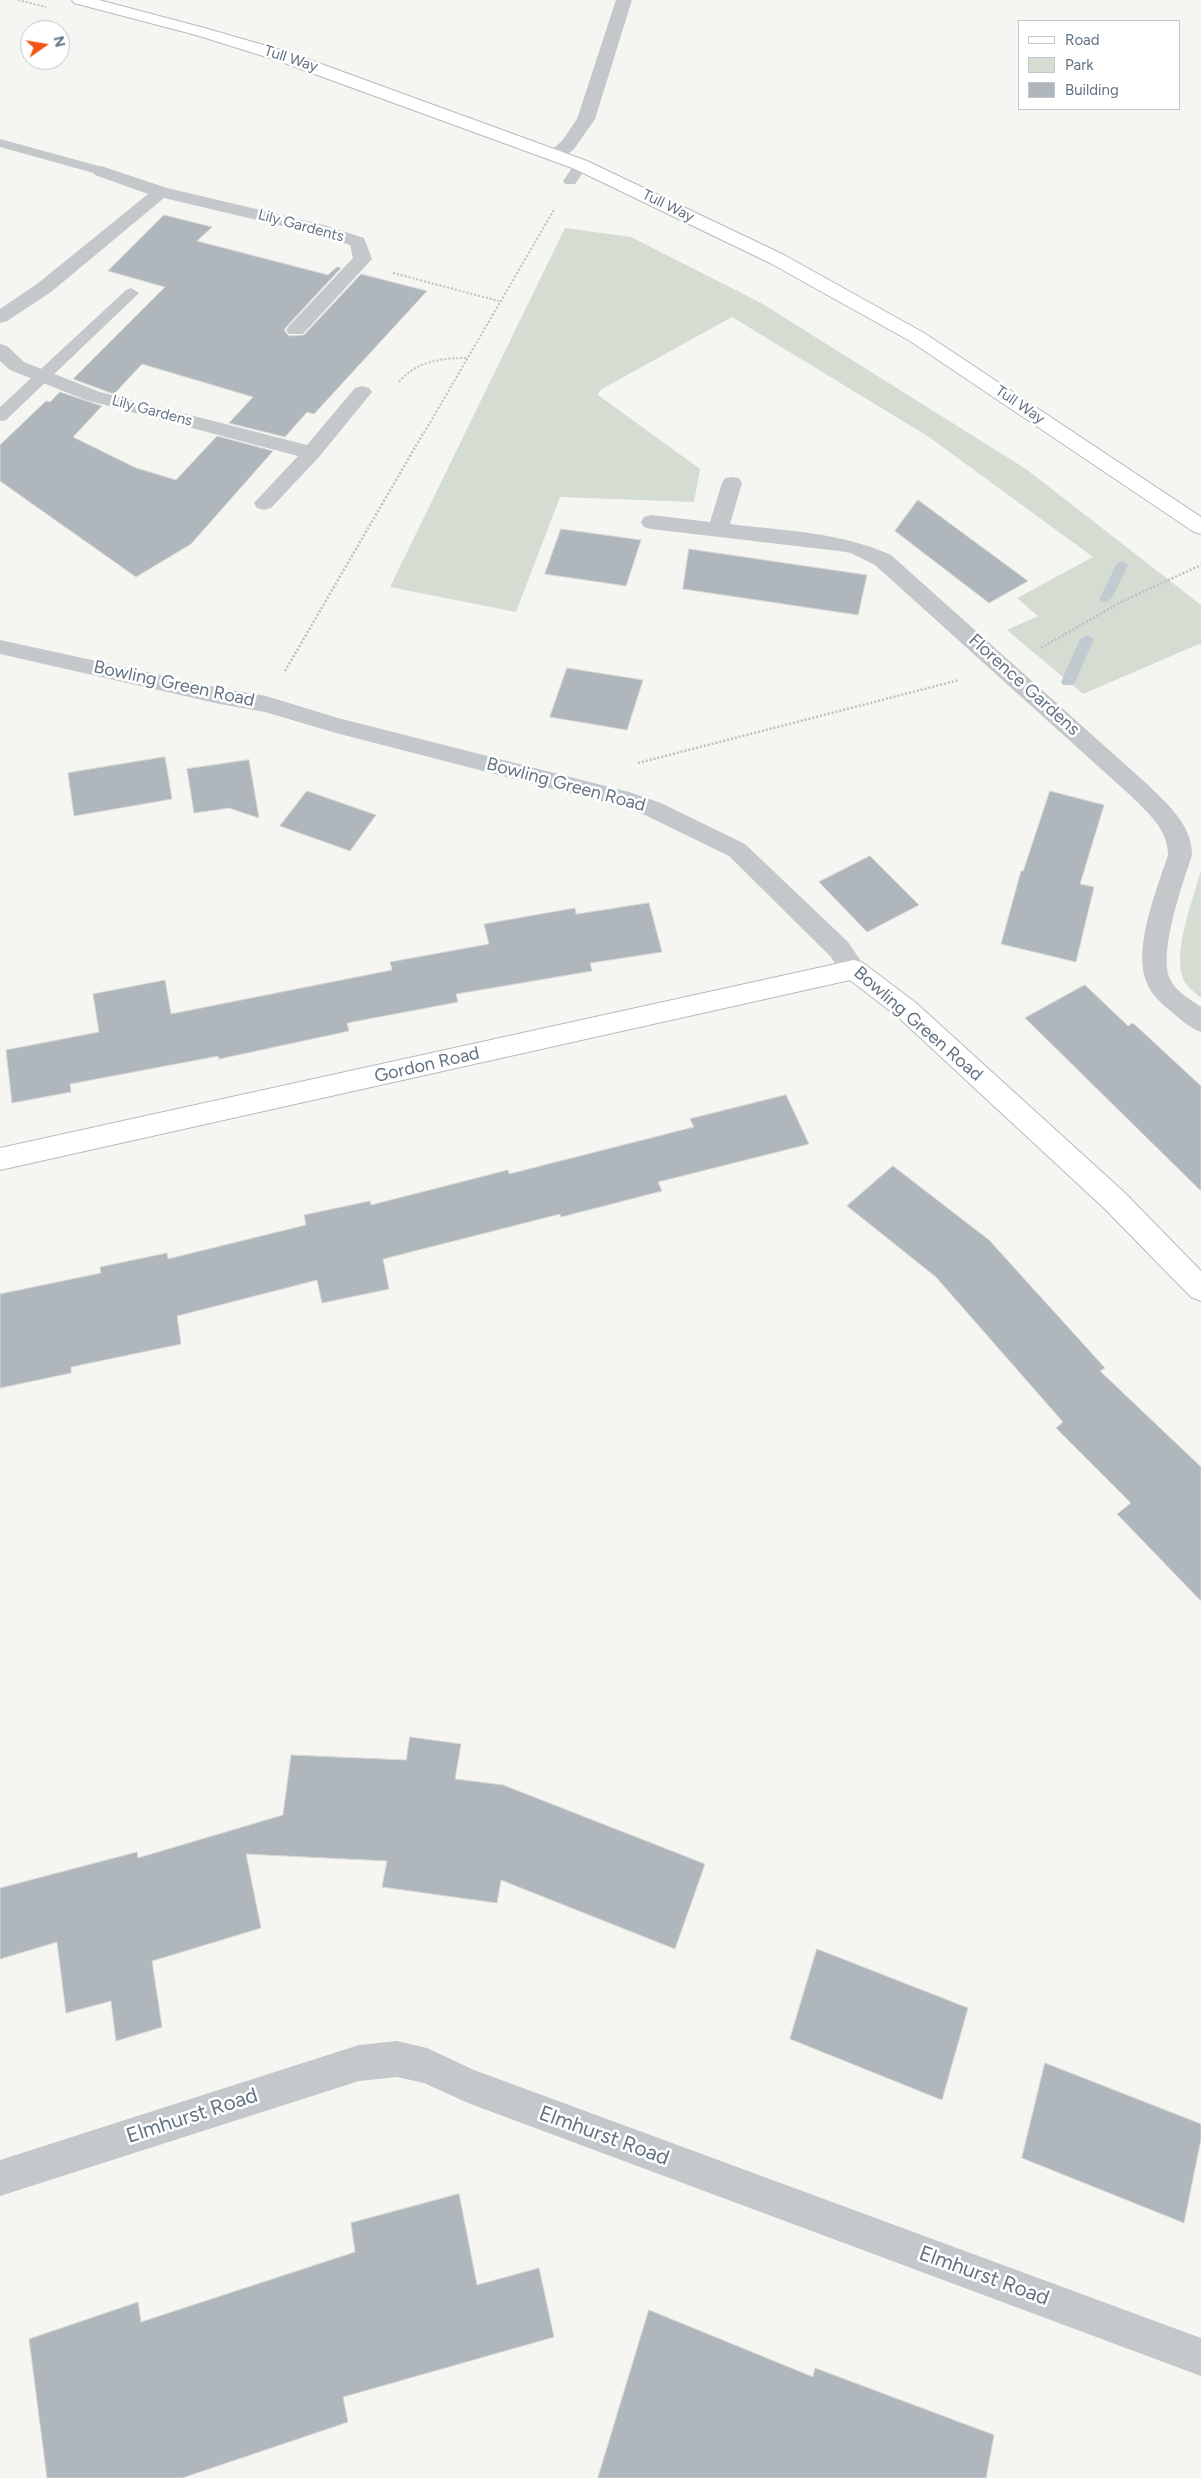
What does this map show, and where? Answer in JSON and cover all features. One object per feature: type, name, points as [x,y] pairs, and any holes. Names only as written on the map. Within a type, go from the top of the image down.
[{"type":"street","name":"Tull Way","points":[[80,0],[154,19],[285,57],[372,87],[581,165],[777,259],[917,337],[1201,527]]},
{"type":"street","points":[[555,155],[568,145],[586,119],[624,0]]},
{"type":"street","points":[[101,171],[161,192]]},
{"type":"street","points":[[0,317],[44,288],[161,192]]},
{"type":"street","name":"Lily Gardents","points":[[161,192],[318,228],[358,242],[363,259],[296,330]]},
{"type":"street","name":"Lily Gardens","points":[[0,350],[17,366],[93,396],[312,453]]},
{"type":"street","points":[[264,503],[312,453],[359,397]]},
{"type":"street","points":[[718,528],[732,483]]},
{"type":"street","name":"Florence Gardens","points":[[651,522],[718,528],[839,544],[869,553],[883,560],[1006,668],[1139,790],[1171,823],[1180,846],[1180,855],[1159,927],[1154,973],[1162,988],[1201,1022]]},
{"type":"street","name":"Bowling Green Road","points":[[0,647],[220,696],[266,704],[653,808],[737,850],[839,949],[854,970],[907,1010],[964,1062],[1115,1201],[1201,1289]]},
{"type":"street","name":"Gordon Road","points":[[0,1159],[854,970]]},
{"type":"street","name":"Elmhurst Road","points":[[0,2178],[359,2063],[397,2059],[428,2066],[468,2085],[1201,2357]]},
{"type":"lane","points":[[0,143],[101,171]]},
{"type":"lane","points":[[570,182],[581,165]]},
{"type":"lane","points":[[0,416],[131,293]]},
{"type":"path","points":[[266,704],[570,182]]},
{"type":"path","points":[[359,264],[499,301]]},
{"type":"path","points":[[359,397],[382,401],[389,398],[403,376],[415,368],[437,360],[468,358]]},
{"type":"path","points":[[636,763],[1006,668],[1123,601],[1201,565]]},
{"type":"green space","points":[[565,228],[631,237],[761,303],[1026,469],[1201,605],[1201,645],[1199,644],[1083,694],[1007,630],[1038,616],[1017,598],[1093,557],[929,437],[732,317],[600,390],[598,395],[700,469],[694,502],[560,497],[516,612],[390,587]]},
{"type":"green space","points":[[1200,873],[1201,998],[1185,982],[1180,964],[1180,951],[1185,924]]},
{"type":"building","points":[[164,215],[212,227],[197,241],[328,275],[337,267],[341,268],[284,330],[289,336],[304,335],[361,274],[427,291],[314,414],[307,412],[285,437],[229,423],[253,397],[142,364],[114,394],[73,379],[165,287],[108,271]]},
{"type":"building","points":[[60,392],[102,406],[73,437],[136,468],[176,480],[217,436],[273,451],[191,544],[136,577],[0,481],[0,445],[46,401],[50,402]]},
{"type":"building","points":[[918,500],[1028,581],[989,603],[895,531]]},
{"type":"building","points":[[561,529],[641,540],[626,586],[545,574]]},
{"type":"building","points":[[689,549],[867,575],[858,615],[683,589]]},
{"type":"building","points":[[567,668],[643,680],[627,730],[550,717]]},
{"type":"building","points":[[165,757],[172,799],[74,816],[68,773]]},
{"type":"building","points":[[249,760],[259,818],[229,808],[194,813],[187,769]]},
{"type":"building","points":[[307,791],[376,815],[350,851],[280,826]]},
{"type":"building","points":[[1050,791],[1104,805],[1080,884],[1094,887],[1076,962],[1001,944],[1021,871],[1023,871]]},
{"type":"building","points":[[870,856],[919,905],[867,932],[819,882]]},
{"type":"building","points":[[649,903],[662,952],[590,963],[592,971],[456,994],[458,1002],[347,1023],[349,1031],[219,1059],[218,1056],[70,1084],[71,1092],[12,1103],[6,1050],[99,1032],[93,994],[165,980],[171,1014],[392,970],[390,962],[489,944],[484,924],[575,908],[576,914]]},
{"type":"building","points":[[1085,985],[1128,1026],[1133,1023],[1201,1086],[1201,1191],[1025,1018]]},
{"type":"building","points":[[786,1095],[809,1144],[658,1182],[662,1191],[561,1217],[560,1214],[383,1259],[389,1289],[322,1303],[317,1280],[177,1316],[181,1344],[71,1367],[71,1373],[0,1388],[0,1294],[101,1273],[100,1267],[167,1253],[168,1259],[306,1225],[304,1215],[370,1201],[371,1205],[508,1170],[509,1174],[694,1127],[690,1119]]},
{"type":"building","points":[[893,1166],[989,1240],[1105,1368],[1100,1371],[1201,1467],[1201,1601],[1117,1514],[1131,1503],[1056,1428],[1063,1422],[936,1277],[847,1206]]},
{"type":"building","points":[[410,1737],[461,1744],[455,1779],[503,1785],[705,1864],[675,1949],[501,1880],[497,1903],[382,1887],[387,1861],[246,1854],[261,1928],[152,1961],[162,2027],[116,2041],[111,2001],[66,2013],[57,1942],[0,1959],[0,1888],[137,1852],[138,1858],[283,1815],[291,1755],[406,1760]]},
{"type":"building","points":[[817,1949],[968,2008],[942,2100],[790,2039]]},
{"type":"building","points":[[1045,2063],[1201,2124],[1201,2139],[1184,2223],[1022,2158]]},
{"type":"building","points":[[459,2194],[477,2285],[539,2268],[554,2337],[343,2397],[348,2422],[182,2478],[47,2478],[29,2339],[138,2302],[141,2322],[355,2252],[351,2223]]},
{"type":"building","points":[[649,2310],[813,2377],[815,2368],[994,2435],[986,2478],[598,2478]]},
{"type":"waterway","points":[[1106,598],[1122,565]]},
{"type":"waterway","points":[[1068,682],[1087,639]]}]
